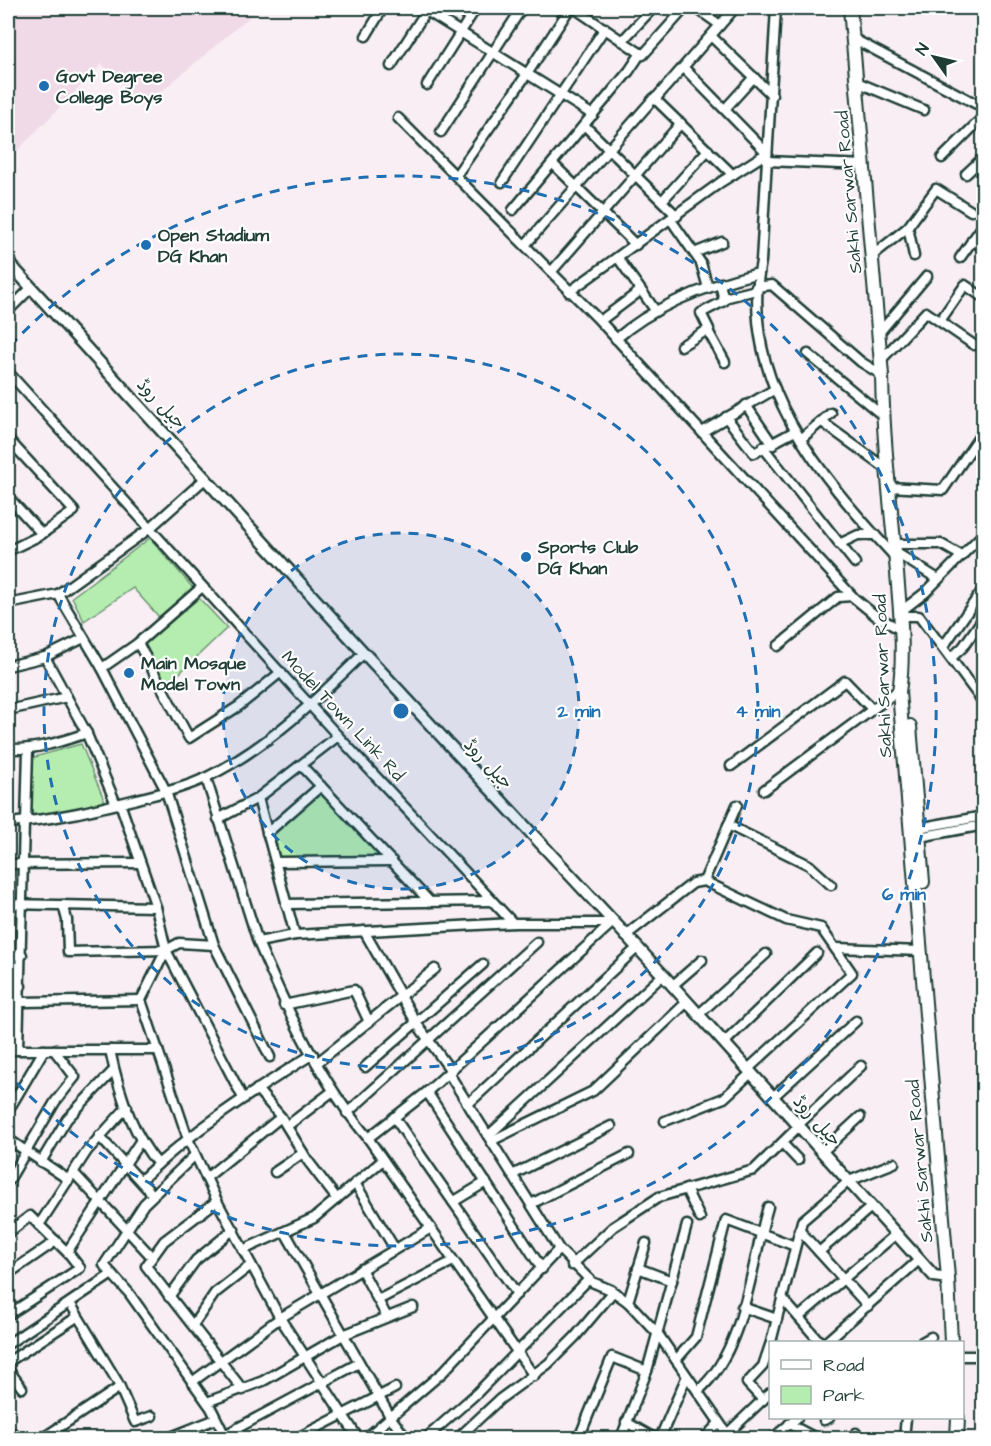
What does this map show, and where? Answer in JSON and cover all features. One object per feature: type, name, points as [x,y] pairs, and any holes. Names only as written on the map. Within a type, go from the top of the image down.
[{"type":"highway","name":"Sakhi Sarwar Road","points":[[850,8],[859,83],[900,614],[902,675],[900,689],[920,903],[921,951],[932,1041],[942,1158],[951,1341]]},
{"type":"highway","points":[[902,675],[907,692],[919,833],[920,903],[932,1041]]},
{"type":"highway","points":[[942,1158],[959,1341]]},
{"type":"highway","points":[[950,1438],[951,1419]]},
{"type":"highway","points":[[957,1438],[958,1419]]},
{"type":"main road","name":"جیل روڈ","points":[[8,262],[612,923],[663,975],[919,1260],[934,1276],[948,1278]]},
{"type":"street","points":[[366,36],[383,8]]},
{"type":"street","points":[[391,66],[426,8],[460,32],[593,115]]},
{"type":"street","points":[[427,85],[476,8]]},
{"type":"street","points":[[441,132],[522,8]]},
{"type":"street","points":[[457,174],[570,8]]},
{"type":"street","points":[[574,8],[641,54]]},
{"type":"street","points":[[622,41],[653,8]]},
{"type":"street","points":[[513,210],[641,54],[643,55],[685,8]]},
{"type":"street","points":[[696,8],[720,25]]},
{"type":"street","points":[[526,244],[735,8]]},
{"type":"street","points":[[776,8],[772,95],[756,288],[759,341],[782,410],[819,467],[875,535],[938,579]]},
{"type":"street","points":[[502,183],[605,28]]},
{"type":"street","points":[[711,36],[772,95]]},
{"type":"street","points":[[854,39],[984,108]]},
{"type":"street","points":[[684,68],[725,109],[767,157]]},
{"type":"street","points":[[725,109],[754,77]]},
{"type":"street","points":[[859,83],[924,110]]},
{"type":"street","points":[[656,98],[733,175]]},
{"type":"street","points":[[942,158],[984,116]]},
{"type":"street","points":[[398,118],[457,174],[526,244],[569,292],[600,321],[852,596],[876,616],[901,630]]},
{"type":"street","points":[[552,272],[681,123]]},
{"type":"street","points":[[584,125],[662,201],[694,253],[708,288]]},
{"type":"street","points":[[662,201],[708,150]]},
{"type":"street","points":[[569,292],[592,273],[618,258],[733,175],[767,157],[865,165]]},
{"type":"street","points":[[966,174],[984,157]]},
{"type":"street","points":[[553,164],[636,245]]},
{"type":"street","points":[[873,256],[908,227],[936,189],[971,211]]},
{"type":"street","points":[[960,258],[984,224]]},
{"type":"street","points":[[908,227],[914,256]]},
{"type":"street","points":[[972,240],[984,248]]},
{"type":"street","points":[[694,253],[722,242]]},
{"type":"street","points":[[618,258],[655,310]]},
{"type":"street","points":[[616,339],[655,310],[720,283],[759,273]]},
{"type":"street","points":[[879,333],[927,276]]},
{"type":"street","points":[[720,283],[724,298]]},
{"type":"street","points":[[725,362],[701,313],[724,301],[724,298],[772,285],[861,362],[882,375]]},
{"type":"street","points":[[940,321],[965,285],[984,298]]},
{"type":"street","points":[[8,310],[31,288]]},
{"type":"street","points":[[600,321],[640,291]]},
{"type":"street","points":[[881,360],[926,312],[974,345]]},
{"type":"street","points":[[681,346],[708,331]]},
{"type":"street","points":[[808,354],[883,416]]},
{"type":"street","name":"Model Town Link Rd","points":[[8,372],[338,736],[513,923]]},
{"type":"street","points":[[702,432],[775,389]]},
{"type":"street","points":[[746,405],[768,446],[855,563]]},
{"type":"street","points":[[726,417],[754,453],[798,435],[822,422],[831,413]]},
{"type":"street","points":[[822,422],[888,470]]},
{"type":"street","points":[[889,487],[943,490],[984,430]]},
{"type":"street","points":[[8,439],[74,511],[42,534],[8,551]]},
{"type":"street","points":[[8,604],[58,594],[149,529],[206,478]]},
{"type":"street","points":[[9,500],[42,534]]},
{"type":"street","points":[[900,614],[962,556],[984,532]]},
{"type":"street","points":[[839,544],[858,535],[875,535]]},
{"type":"street","points":[[895,551],[941,544],[962,556]]},
{"type":"street","points":[[102,668],[138,643],[202,587]]},
{"type":"street","points":[[943,647],[984,588]]},
{"type":"street","points":[[58,594],[102,668],[166,791],[214,945],[270,1057]]},
{"type":"street","points":[[778,646],[838,597],[852,596]]},
{"type":"street","points":[[900,614],[919,616],[984,703]]},
{"type":"street","points":[[951,658],[963,647],[983,617]]},
{"type":"street","points":[[8,666],[45,657],[84,638]]},
{"type":"street","points":[[138,643],[189,738],[238,706],[281,672]]},
{"type":"street","points":[[8,823],[66,817],[206,778],[258,747],[311,705],[364,653]]},
{"type":"street","points":[[45,657],[87,734],[118,804],[156,907],[166,950],[243,1098]]},
{"type":"street","points":[[731,766],[845,681],[872,710]]},
{"type":"street","points":[[764,790],[900,689]]},
{"type":"street","points":[[8,711],[67,697]]},
{"type":"street","points":[[8,749],[28,750],[87,734]]},
{"type":"street","points":[[218,819],[258,798],[338,736]]},
{"type":"street","points":[[18,1050],[28,750]]},
{"type":"street","points":[[302,766],[430,902]]},
{"type":"street","points":[[206,778],[258,942],[284,1005],[347,1113],[368,1138],[534,1376]]},
{"type":"street","points":[[267,832],[321,786]]},
{"type":"street","points":[[258,798],[295,935]]},
{"type":"street","points":[[704,881],[737,805]]},
{"type":"street","points":[[919,833],[980,821]]},
{"type":"street","points":[[728,825],[809,865],[831,885]]},
{"type":"street","points":[[276,862],[392,861]]},
{"type":"street","points":[[8,864],[140,862]]},
{"type":"street","points":[[625,936],[693,884],[704,881],[786,920],[814,924],[821,928],[852,973],[749,1071],[724,1098],[665,1121]]},
{"type":"street","points":[[286,904],[492,901]]},
{"type":"street","points":[[8,904],[156,907]]},
{"type":"street","points":[[63,905],[67,920],[68,952],[166,950],[179,943],[214,945]]},
{"type":"street","points":[[258,942],[295,935],[513,923],[612,923]]},
{"type":"street","points":[[368,1138],[428,1092],[612,923]]},
{"type":"street","points":[[364,931],[417,1024],[450,1072],[559,1249],[572,1265],[589,1279],[628,1302],[658,1334],[728,1436],[769,1395]]},
{"type":"street","points":[[347,1113],[537,942]]},
{"type":"street","points":[[468,1104],[637,948]]},
{"type":"street","points":[[836,948],[921,951]]},
{"type":"street","points":[[166,950],[141,1000],[188,1139],[217,1201],[280,1318],[358,1438]]},
{"type":"street","points":[[724,1043],[817,953]]},
{"type":"street","points":[[698,1015],[766,954]]},
{"type":"street","points":[[8,956],[22,955]]},
{"type":"street","points":[[672,986],[702,960]]},
{"type":"street","points":[[365,1067],[417,1024],[483,964]]},
{"type":"street","points":[[141,1180],[188,1139],[243,1098],[315,1058],[369,1022],[435,969]]},
{"type":"street","points":[[489,1138],[663,975]]},
{"type":"street","points":[[8,986],[21,986]]},
{"type":"street","points":[[284,1005],[354,990],[369,1022]]},
{"type":"street","points":[[21,1002],[141,1000]]},
{"type":"street","points":[[489,1138],[593,1091],[687,1002]]},
{"type":"street","points":[[772,1097],[856,1021]]},
{"type":"street","points":[[8,1050],[158,1050]]},
{"type":"street","points":[[8,1111],[44,1050]]},
{"type":"street","points":[[8,1182],[55,1102],[75,1077],[54,1050]]},
{"type":"street","points":[[110,1050],[114,1070],[127,1107],[141,1140],[158,1164]]},
{"type":"street","points":[[572,1265],[613,1227],[659,1197],[748,1173],[861,1066]]},
{"type":"street","points":[[41,1162],[67,1119],[114,1070]]},
{"type":"street","points":[[257,1089],[281,1117],[303,1153],[337,1199]]},
{"type":"street","points":[[287,1126],[333,1091]]},
{"type":"street","points":[[428,1092],[542,1269]]},
{"type":"street","points":[[39,1225],[99,1136],[127,1107]]},
{"type":"street","points":[[206,1178],[281,1117]]},
{"type":"street","points":[[394,1117],[517,1294]]},
{"type":"street","points":[[822,1152],[860,1117]]},
{"type":"street","points":[[512,1174],[611,1126]]},
{"type":"street","points":[[99,1136],[153,1195]]},
{"type":"street","points":[[8,1139],[41,1162],[71,1176],[100,1200],[152,1257]]},
{"type":"street","points":[[67,1252],[141,1140]]},
{"type":"street","points":[[782,1143],[798,1160]]},
{"type":"street","points":[[275,1172],[303,1153]]},
{"type":"street","points":[[531,1204],[629,1154]]},
{"type":"street","points":[[195,1155],[153,1195],[127,1229],[104,1265],[129,1293],[207,1402],[223,1437],[359,1363]]},
{"type":"street","points":[[243,1250],[314,1218],[383,1160]]},
{"type":"street","points":[[772,1341],[799,1230],[806,1216],[849,1181],[894,1163]]},
{"type":"street","points":[[453,1202],[486,1182]]},
{"type":"street","points":[[355,1183],[395,1249]]},
{"type":"street","points":[[686,1189],[700,1218]]},
{"type":"street","points":[[217,1201],[164,1241],[146,1266],[222,1360],[243,1390]]},
{"type":"street","points":[[698,1391],[709,1382],[728,1351],[768,1207]]},
{"type":"street","points":[[819,1252],[871,1207]]},
{"type":"street","points":[[8,1233],[30,1216],[80,1268],[8,1315]]},
{"type":"street","points":[[676,1360],[696,1337],[726,1220],[795,1246]]},
{"type":"street","points":[[621,1438],[647,1371],[687,1225]]},
{"type":"street","points":[[192,1382],[280,1318],[431,1228]]},
{"type":"street","points":[[169,1297],[196,1260],[234,1229]]},
{"type":"street","points":[[799,1230],[868,1306]]},
{"type":"street","points":[[285,1232],[378,1396],[406,1438]]},
{"type":"street","points":[[799,1317],[896,1234]]},
{"type":"street","points":[[8,1274],[56,1241]]},
{"type":"street","points":[[628,1302],[646,1243]]},
{"type":"street","points":[[366,1438],[443,1372],[559,1249]]},
{"type":"street","points":[[827,1341],[919,1260]]},
{"type":"street","points":[[378,1300],[453,1261]]},
{"type":"street","points":[[193,1325],[215,1293],[252,1265]]},
{"type":"street","points":[[638,1268],[672,1281]]},
{"type":"street","points":[[361,1269],[387,1317]]},
{"type":"street","points":[[8,1344],[112,1274]]},
{"type":"street","points":[[426,1438],[477,1393],[589,1279]]},
{"type":"street","points":[[458,1438],[500,1399],[534,1376],[575,1337],[613,1292]]},
{"type":"street","points":[[782,1298],[819,1341]]},
{"type":"street","points":[[70,1304],[120,1387],[135,1422],[152,1416]]},
{"type":"street","points":[[207,1402],[263,1382],[343,1335],[413,1307]]},
{"type":"street","points":[[742,1307],[777,1319]]},
{"type":"street","points":[[8,1362],[77,1317]]},
{"type":"street","points":[[924,1341],[932,1337]]},
{"type":"street","points":[[763,1400],[747,1383],[763,1366],[769,1350]]},
{"type":"street","points":[[964,1356],[984,1356]]},
{"type":"street","points":[[579,1438],[612,1357],[647,1371]]},
{"type":"street","points":[[8,1369],[22,1388]]},
{"type":"street","points":[[660,1438],[687,1378]]},
{"type":"street","points":[[43,1438],[120,1387]]},
{"type":"street","points":[[297,1438],[395,1388]]},
{"type":"street","points":[[168,1438],[216,1419]]},
{"type":"street","points":[[773,1438],[796,1419]]},
{"type":"street","points":[[904,1438],[906,1419]]},
{"type":"street","points":[[626,1422],[654,1438]]},
{"type":"street","points":[[705,1438],[719,1423]]},
{"type":"street","points":[[789,1424],[802,1435],[816,1438]]},
{"type":"street","points":[[8,1435],[13,1433],[19,1438]]},
{"type":"shaded area","name":"Govt Degree College Boys","points":[[8,8],[260,8],[143,107],[102,64],[8,160]]},
{"type":"green space","points":[[150,538],[193,588],[159,617],[133,588],[84,621],[72,597]]},
{"type":"green space","points":[[199,598],[227,628],[167,685],[145,644]]},
{"type":"green space","points":[[81,744],[105,802],[31,819],[31,758]]},
{"type":"green space","points":[[322,792],[381,858],[279,858],[269,834]]},
{"type":"place","name":"Govt Degree College Boys","points":[[44,86]]},
{"type":"place","name":"Open Stadium DG Khan","points":[[146,245]]},
{"type":"place","name":"Sports Club DG Khan","points":[[526,557]]},
{"type":"place","name":"Main Mosque Model Town","points":[[129,673]]}]
